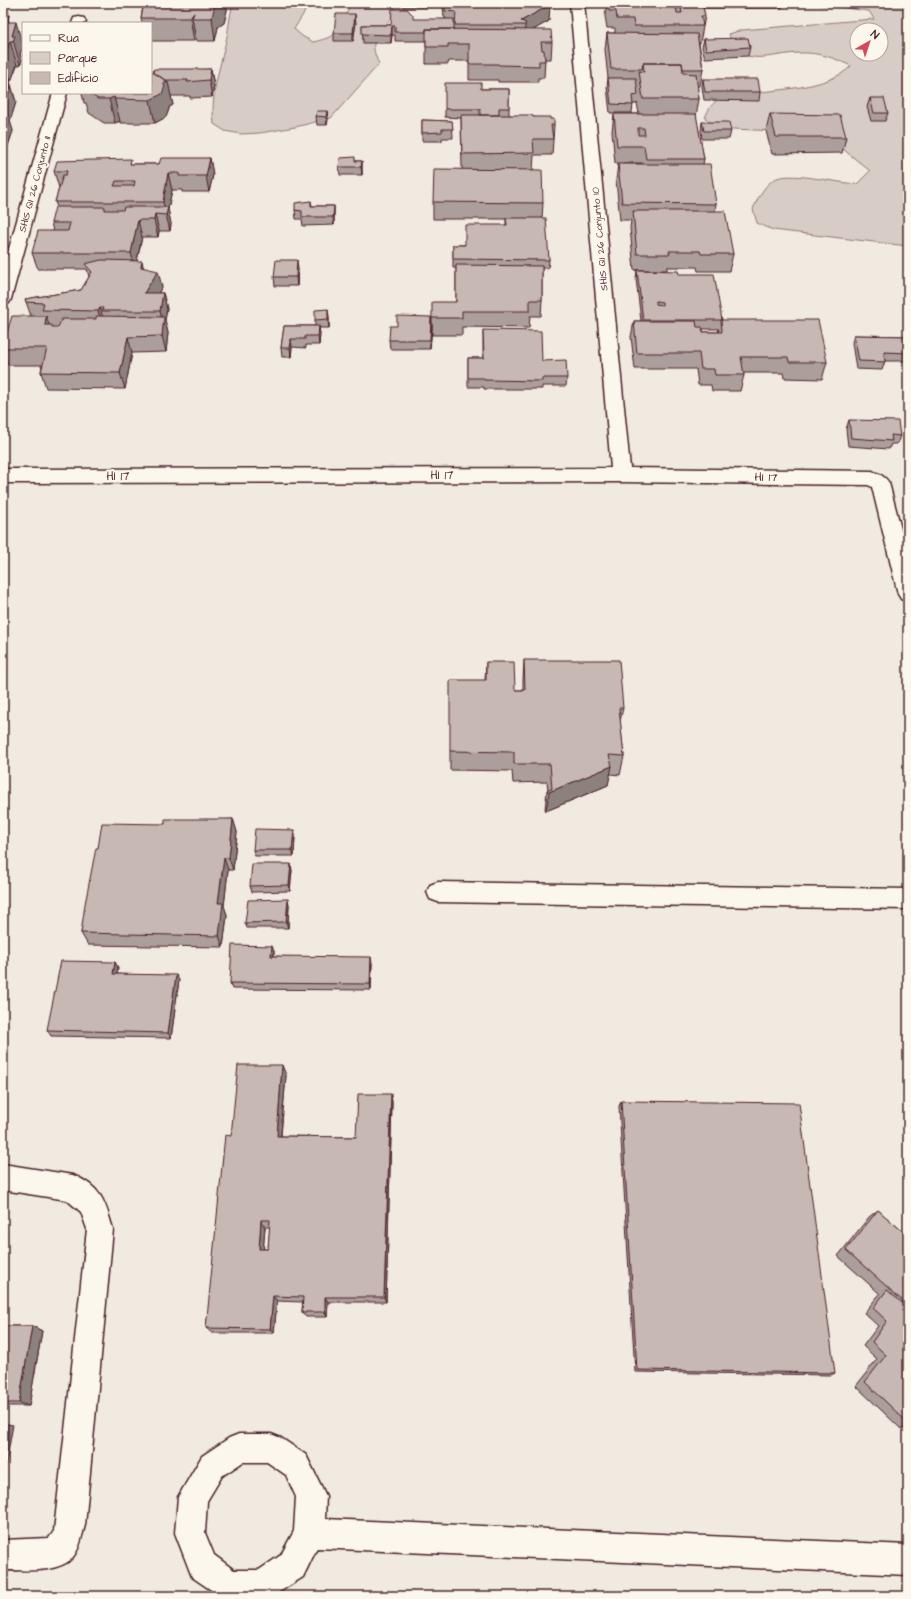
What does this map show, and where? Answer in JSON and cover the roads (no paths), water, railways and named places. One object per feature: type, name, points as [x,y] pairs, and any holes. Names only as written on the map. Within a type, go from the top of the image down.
[{"type":"street","name":"SHIS QI 26 Conjunto 10","points":[[577,3],[621,475]]},
{"type":"street","name":"SHIS QI 26 Conjunto 11","points":[[3,299],[60,94]]},
{"type":"street","name":"HI 17","points":[[3,476],[621,475],[875,479],[880,483],[908,594]]},
{"type":"street","points":[[438,892],[908,899]]},
{"type":"street","points":[[3,1177],[73,1188],[92,1204],[100,1229],[70,1525],[60,1549],[44,1554],[3,1555]]},
{"type":"street","points":[[239,1448],[271,1448],[296,1465],[311,1496],[309,1533],[292,1566],[263,1585],[230,1585],[203,1566],[190,1533],[193,1497],[212,1466],[239,1448]]},
{"type":"street","points":[[309,1533],[908,1560]]}]
